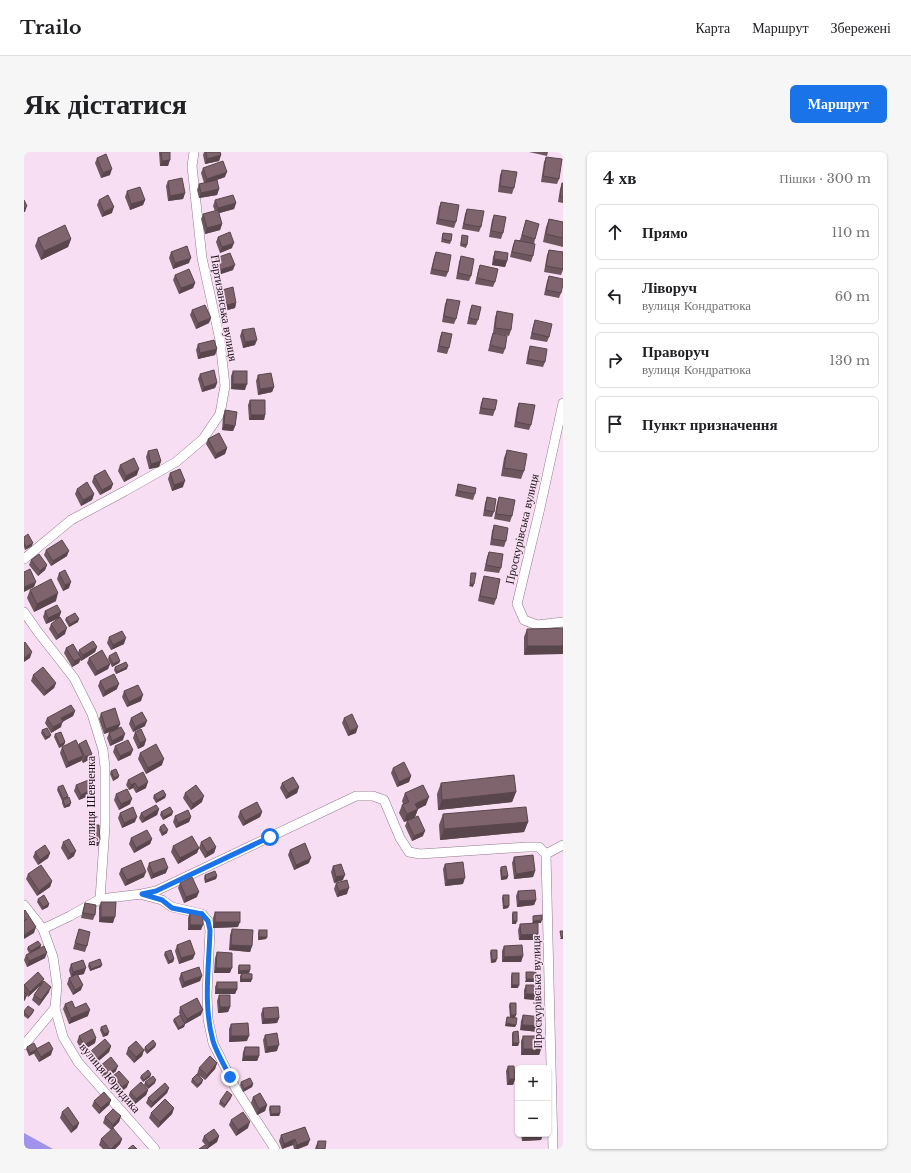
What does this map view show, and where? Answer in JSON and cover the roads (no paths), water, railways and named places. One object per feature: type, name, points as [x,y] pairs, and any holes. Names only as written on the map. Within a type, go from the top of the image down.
[{"type":"street","name":"Партизанська вулиця","points":[[24,559],[71,520],[176,462],[203,439],[220,414],[225,386],[220,340],[202,258],[192,166],[194,152]]},
{"type":"street","name":"Проскурівська вулиця","points":[[563,403],[517,604],[524,620],[537,625],[563,622]]},
{"type":"street","name":"вулиця Шевченка","points":[[24,612],[74,678],[92,714],[103,750],[105,767],[105,826],[100,899]]},
{"type":"street","points":[[43,929],[100,899],[156,891],[356,796],[373,796],[384,800],[400,838],[409,852],[420,854],[539,847],[546,854],[563,845]]},
{"type":"street","name":"Проскурівська вулиця","points":[[546,854],[553,1149]]},
{"type":"street","points":[[142,894],[162,900],[172,908],[202,914],[208,921],[210,930],[207,995],[208,1019],[213,1043],[236,1089],[275,1149]]},
{"type":"street","name":"вулиця Юридика","points":[[24,905],[43,929],[53,956],[57,985],[55,1008],[63,1036],[78,1062],[155,1149]]},
{"type":"street","points":[[24,1045],[55,1008]]}]
